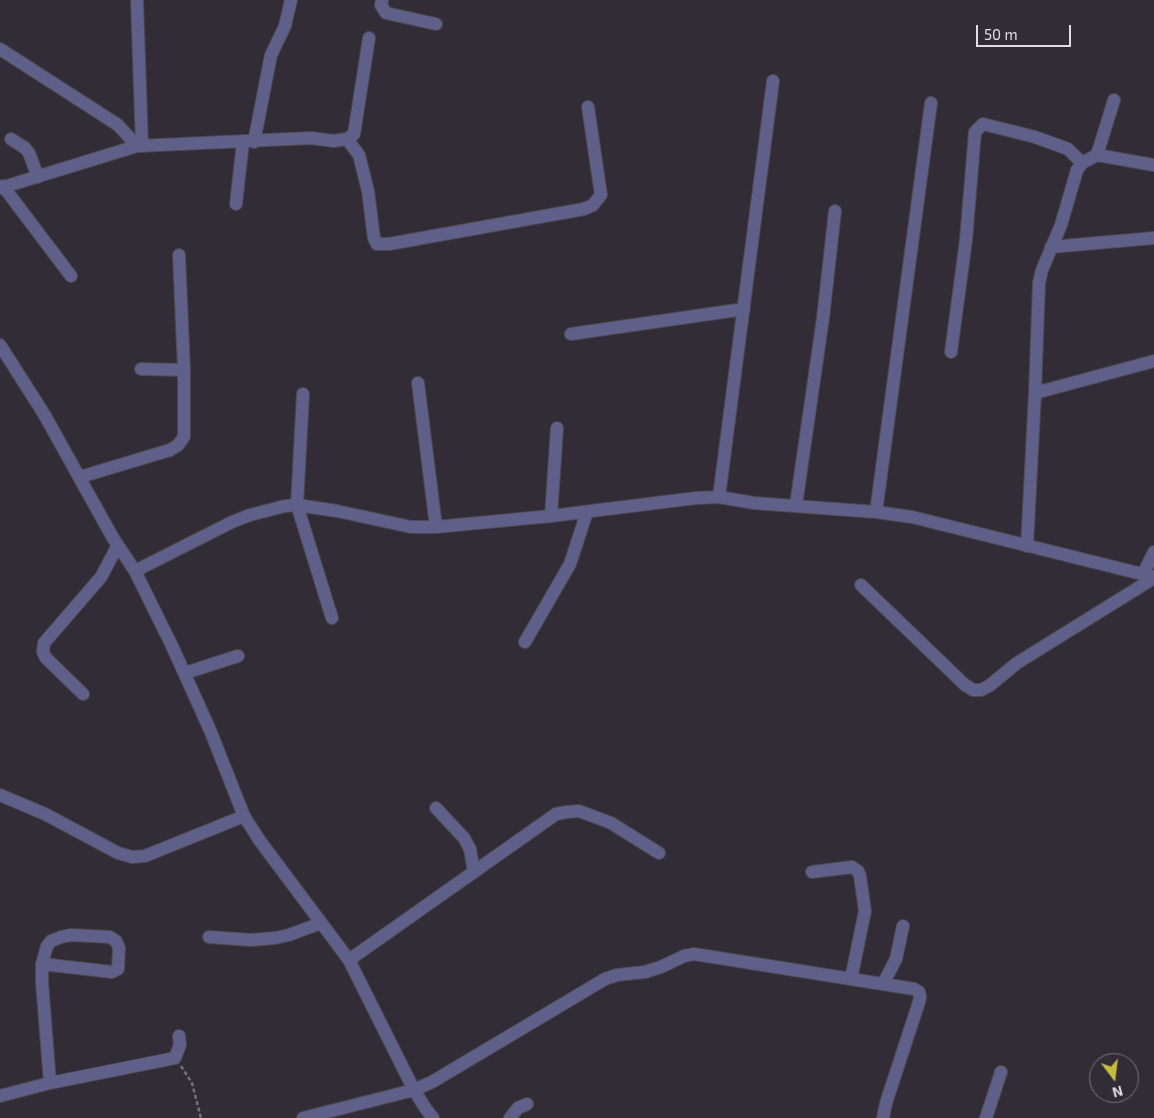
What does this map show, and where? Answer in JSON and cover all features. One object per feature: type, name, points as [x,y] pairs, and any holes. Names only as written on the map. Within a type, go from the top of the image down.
[{"type":"street","points":[[236,204],[248,142],[271,55],[285,26],[291,0]]},
{"type":"street","points":[[382,0],[381,5],[386,14],[436,24]]},
{"type":"street","points":[[137,1],[140,146]]},
{"type":"street","points":[[71,276],[2,187],[140,146],[311,138],[334,141],[347,139],[354,134],[369,38]]},
{"type":"street","points":[[0,49],[118,125],[140,146]]},
{"type":"street","points":[[719,498],[773,81]]},
{"type":"street","points":[[1097,154],[1114,100]]},
{"type":"street","points":[[876,512],[931,102]]},
{"type":"street","points":[[347,139],[359,155],[368,191],[374,238],[377,244],[389,244],[584,209],[594,205],[601,195],[588,107]]},
{"type":"street","points":[[951,352],[966,240],[975,132],[983,124],[1034,137],[1068,148],[1082,162]]},
{"type":"street","points":[[11,140],[25,148],[29,153],[38,177]]},
{"type":"street","points":[[1027,546],[1035,393],[1038,283],[1051,247],[1062,225],[1076,170],[1082,162],[1097,154],[1154,165]]},
{"type":"street","points":[[796,505],[823,318],[835,211]]},
{"type":"street","points":[[1051,247],[1154,238]]},
{"type":"street","points":[[80,478],[170,450],[178,445],[184,436],[184,370],[179,255]]},
{"type":"street","points":[[571,334],[744,309]]},
{"type":"street","points":[[0,345],[44,414],[118,545],[136,572],[210,730],[244,816],[260,841],[348,960],[414,1090],[433,1118]]},
{"type":"street","points":[[1035,393],[1154,361]]},
{"type":"street","points":[[140,369],[184,370]]},
{"type":"street","points":[[418,383],[436,527]]},
{"type":"street","points":[[303,394],[297,505],[332,618]]},
{"type":"street","points":[[551,516],[557,428]]},
{"type":"street","points":[[136,572],[232,522],[285,506],[297,505],[336,511],[411,527],[436,527],[587,512],[696,498],[719,498],[754,503],[876,512],[935,521],[1150,576]]},
{"type":"street","points":[[525,642],[570,564],[587,512]]},
{"type":"street","points":[[83,694],[46,658],[44,642],[101,577],[118,545]]},
{"type":"street","points":[[861,585],[965,685],[973,690],[981,690],[989,686],[1017,663],[1150,576],[1154,552]]},
{"type":"street","points":[[184,673],[238,656]]},
{"type":"street","points":[[0,795],[45,814],[118,853],[132,857],[145,856],[244,816]]},
{"type":"street","points":[[436,808],[464,838],[470,849],[474,872]]},
{"type":"street","points":[[348,960],[556,814],[579,811],[611,823],[659,853]]},
{"type":"street","points":[[812,872],[852,867],[858,871],[860,876],[865,910],[851,979]]},
{"type":"street","points":[[209,937],[250,940],[275,938],[321,923]]},
{"type":"street","points":[[884,984],[896,959],[903,926]]},
{"type":"street","points":[[42,964],[112,972],[118,969],[120,948],[116,941],[110,937],[72,935],[61,937],[51,942],[48,946],[42,964],[42,982],[50,1083]]},
{"type":"street","points":[[303,1118],[414,1090],[432,1082],[606,979],[617,974],[645,972],[662,967],[684,956],[694,954],[914,989],[919,992],[920,997],[886,1103],[883,1118]]},
{"type":"street","points":[[0,1096],[50,1083],[175,1058],[180,1045],[179,1036]]},
{"type":"street","points":[[986,1118],[1001,1072]]},
{"type":"street","points":[[510,1118],[518,1108],[527,1104]]},
{"type":"path","points":[[175,1058],[192,1083],[201,1118]]}]
